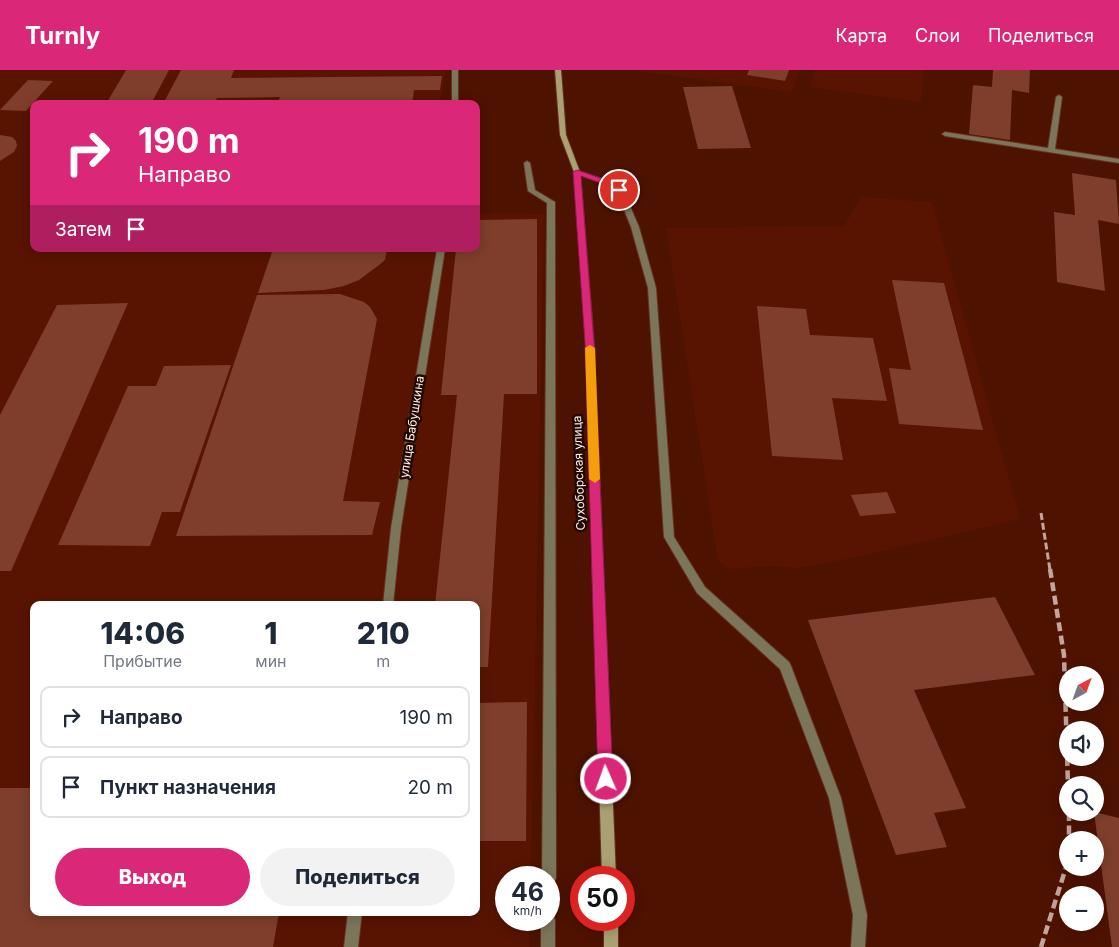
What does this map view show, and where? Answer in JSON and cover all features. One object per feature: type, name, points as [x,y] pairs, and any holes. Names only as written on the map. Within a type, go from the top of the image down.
[{"type":"main road","name":"Сухоборская улица","points":[[558,70],[563,135],[577,172],[590,343],[609,866]]},
{"type":"main road","points":[[611,931],[612,947]]},
{"type":"street","points":[[455,70],[455,100]]},
{"type":"street","points":[[1050,151],[1059,97]]},
{"type":"street","points":[[945,134],[1119,161]]},
{"type":"street","points":[[527,163],[532,192],[551,202],[548,866]]},
{"type":"street","points":[[577,172],[615,185],[619,190],[635,227],[652,288],[669,537],[700,590],[785,666],[835,798],[860,915],[858,947]]},
{"type":"street","name":"улица Бабушкина","points":[[388,601],[396,528],[441,252]]},
{"type":"street","points":[[351,947],[355,916]]},
{"type":"street","points":[[548,931],[548,947]]},
{"type":"shaded area","points":[[0,70],[446,70],[441,100],[30,100],[30,252],[480,252],[480,213],[544,214],[531,866],[495,866],[495,931],[530,931],[529,947],[0,947]]},
{"type":"shaded area","points":[[630,70],[799,70],[792,92]]},
{"type":"shaded area","points":[[814,70],[924,70],[921,102],[810,87]]},
{"type":"shaded area","points":[[861,197],[932,202],[1020,519],[853,558],[797,568],[772,566],[729,569],[718,561],[666,228],[844,226]]},
{"type":"building","points":[[126,70],[169,70],[153,100],[108,100]]},
{"type":"building","points":[[181,70],[234,70],[231,78],[442,76],[440,90],[414,90],[413,100],[279,100],[280,97],[165,100]]},
{"type":"building","points":[[749,70],[789,70],[785,81],[747,75]]},
{"type":"building","points":[[993,70],[1030,70],[1029,93],[1012,90],[1010,140],[969,134],[973,85],[992,87]]},
{"type":"building","points":[[28,80],[53,81],[36,100],[30,100],[30,107],[26,111],[0,110]]},
{"type":"building","points":[[732,86],[751,148],[698,149],[683,87]]},
{"type":"building","points":[[0,135],[12,137],[16,141],[17,146],[14,152],[0,161]]},
{"type":"building","points":[[1072,173],[1116,180],[1119,224],[1098,220],[1105,291],[1057,282],[1054,212],[1075,215]]},
{"type":"building","points":[[537,219],[537,394],[504,394],[488,667],[480,667],[480,601],[435,601],[457,395],[441,395],[456,252],[480,252],[480,220]]},
{"type":"building","points":[[272,252],[386,252],[385,260],[359,280],[344,286],[324,290],[258,293]]},
{"type":"building","points":[[892,280],[944,283],[983,430],[899,424],[889,368],[911,370]]},
{"type":"building","points":[[340,294],[364,302],[370,307],[377,319],[343,501],[380,502],[372,535],[176,536],[257,295]]},
{"type":"building","points":[[128,303],[11,571],[0,571],[0,415],[57,305]]},
{"type":"building","points":[[757,306],[806,309],[810,335],[873,338],[887,401],[832,398],[843,460],[772,456]]},
{"type":"building","points":[[231,365],[180,512],[162,512],[150,546],[58,545],[128,386],[156,386],[164,366]]},
{"type":"building","points":[[887,492],[896,513],[860,516],[851,495]]},
{"type":"building","points":[[995,597],[1035,675],[914,690],[966,808],[934,813],[947,847],[896,855],[808,620]]},
{"type":"building","points":[[527,702],[526,841],[480,841],[480,703]]},
{"type":"building","points":[[0,788],[30,788],[30,916],[278,916],[273,947],[0,947]]},
{"type":"building","points":[[1104,814],[1119,818],[1119,947],[1112,947],[1103,876],[1104,831],[1097,831],[1095,821],[1104,821]]},
{"type":"railway","points":[[1041,513],[1050,570]]},
{"type":"railway","points":[[1050,569],[1064,655],[1068,776]]},
{"type":"railway","points":[[1069,821],[1069,831]]},
{"type":"railway","points":[[1041,947],[1063,876]]},
{"type":"slow traffic","points":[[590,348],[595,479]]},
{"type":"route","points":[[606,779],[590,343],[577,172],[597,181],[615,185],[619,190]]}]
